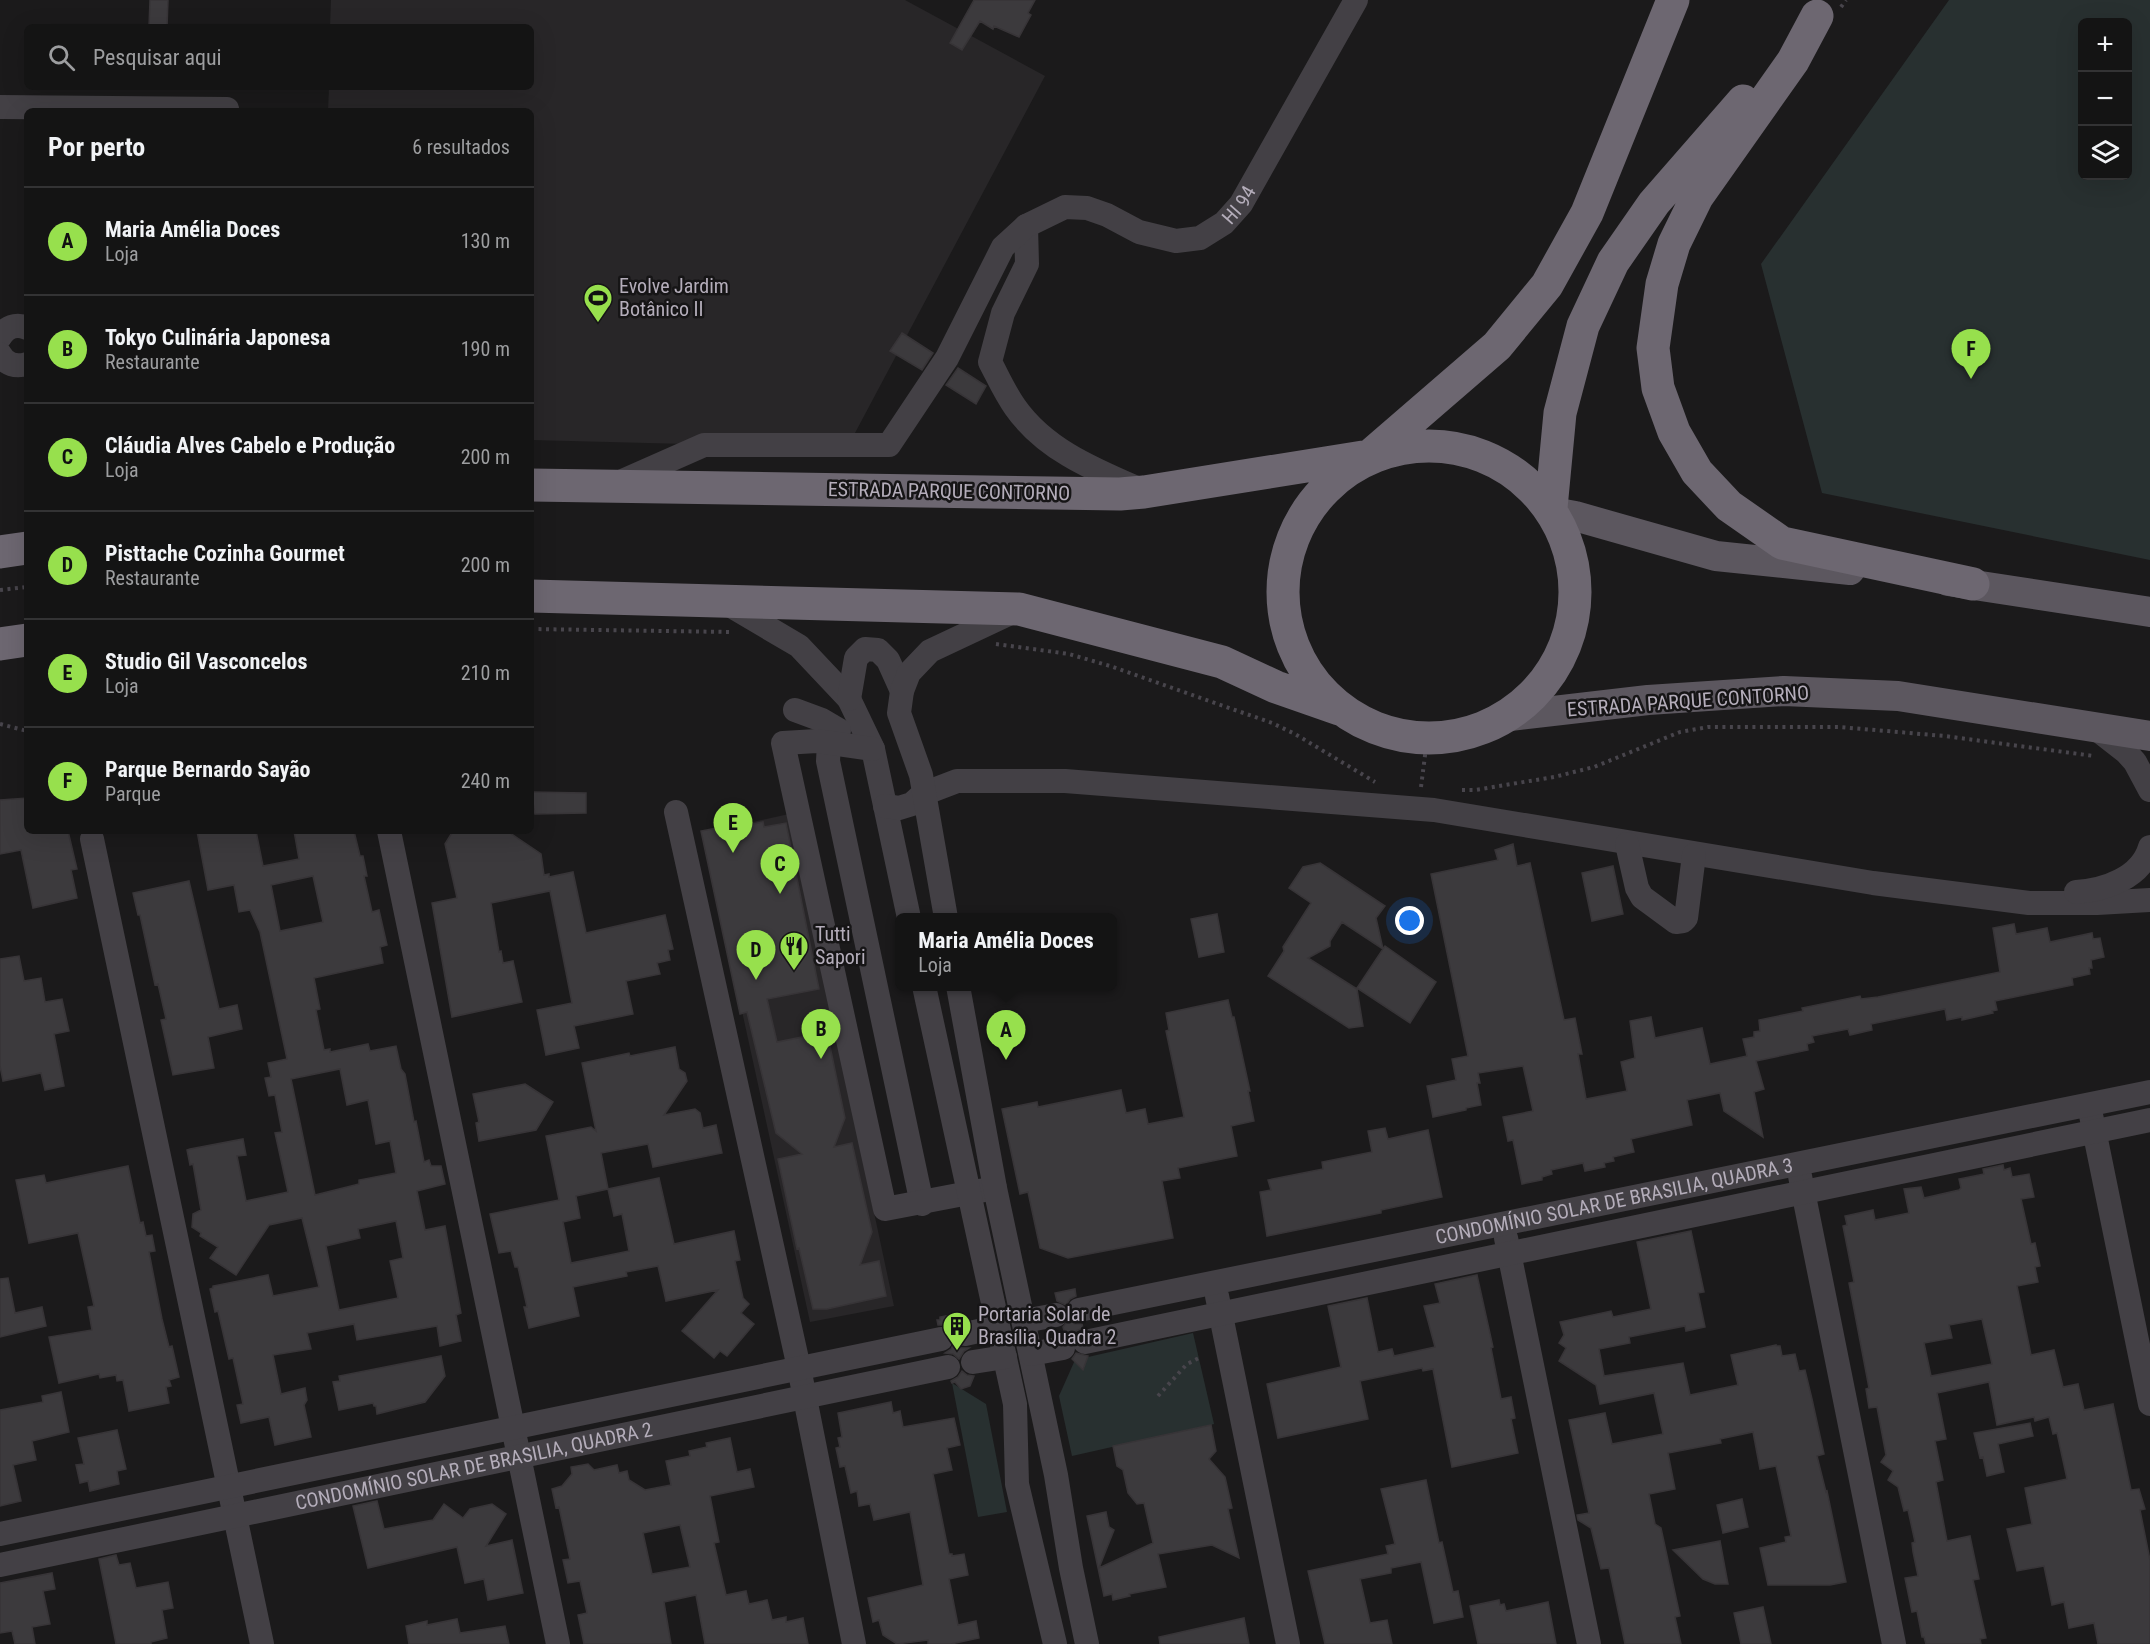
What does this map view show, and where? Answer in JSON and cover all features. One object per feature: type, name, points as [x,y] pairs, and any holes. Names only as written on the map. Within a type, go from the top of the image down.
[{"type":"highway","points":[[1339,709],[1292,650],[1281,576],[1307,506],[1497,346],[1547,285],[1587,213],[1673,0]]},
{"type":"highway","points":[[534,596],[1019,609],[1222,662],[1276,687],[1339,709],[1380,732],[1427,740],[1470,734],[1510,716],[1551,676],[1573,623],[1574,566],[1552,510],[1560,413],[1583,326],[1613,262],[1654,203],[1822,8]]},
{"type":"highway","points":[[1822,8],[1793,61],[1697,197],[1674,244],[1662,284],[1653,348],[1658,388],[1674,432],[1697,472],[1729,506],[1782,543],[1973,584]]},
{"type":"highway","name":"ESTRADA PARQUE CONTORNO","points":[[538,489],[611,487],[1120,494],[1368,456],[1437,443],[1501,462],[1552,510]]},
{"type":"highway","points":[[0,552],[24,548]]},
{"type":"highway","points":[[0,644],[24,640]]},
{"type":"main road","points":[[1552,510],[1716,556],[1973,584],[2150,612]]},
{"type":"main road","name":"ESTRADA PARQUE CONTORNO","points":[[1510,716],[1648,700],[1784,691],[1898,696],[2150,736]]},
{"type":"street","name":"HI 94","points":[[611,487],[704,445],[889,445],[947,358],[1003,247],[1026,226],[1065,207],[1087,208],[1139,232],[1176,241],[1200,238],[1224,223],[1240,204],[1356,0]]},
{"type":"street","points":[[0,107],[113,108]]},
{"type":"street","points":[[1026,226],[1027,264],[1003,313],[990,362],[1015,407],[1040,434],[1091,468],[1144,492]]},
{"type":"street","points":[[0,337],[5,329],[17,325],[24,327]]},
{"type":"street","points":[[0,354],[7,363],[24,364]]},
{"type":"street","points":[[724,602],[799,646],[838,727],[873,749]]},
{"type":"street","points":[[945,913],[921,775],[899,713],[902,691],[909,673],[930,651],[1019,609]]},
{"type":"street","points":[[902,691],[888,660],[878,650],[865,649],[856,658],[828,761],[922,1204]]},
{"type":"street","points":[[795,710],[838,727],[873,749],[908,913]]},
{"type":"street","points":[[838,727],[783,743],[885,1209],[922,1204],[995,1188]]},
{"type":"street","points":[[2094,727],[2135,762],[2150,790]]},
{"type":"street","points":[[885,806],[899,808],[912,804],[923,794],[957,781],[1065,781],[1434,810],[1627,844],[1873,883],[2030,903],[2150,900]]},
{"type":"street","points":[[676,812],[799,1368],[854,1644]]},
{"type":"street","points":[[390,834],[558,1644]]},
{"type":"street","points":[[92,839],[262,1644]]},
{"type":"street","points":[[1627,844],[1637,888],[1642,897],[1676,922],[1686,918],[1694,855]]},
{"type":"street","points":[[1981,897],[2093,890],[2120,881],[2137,869],[2150,847]]},
{"type":"street","points":[[925,991],[1015,1404],[1017,1484],[1055,1644]]},
{"type":"street","points":[[959,991],[995,1188],[1056,1475],[1071,1569],[1087,1644]]},
{"type":"street","name":"CONDOMÍNIO SOLAR DE BRASILIA, QUADRA 3","points":[[1024,1321],[2150,1092]]},
{"type":"street","points":[[2089,1105],[2150,1404]]},
{"type":"street","name":"CONDOMÍNIO SOLAR DE BRASILIA, QUADRA 3","points":[[1031,1354],[2150,1120]]},
{"type":"street","points":[[1798,1165],[1894,1644]]},
{"type":"street","points":[[1503,1224],[1589,1644]]},
{"type":"street","points":[[1214,1283],[1288,1644]]},
{"type":"street","points":[[1078,1310],[1085,1342]]},
{"type":"street","points":[[965,1334],[997,1327]]},
{"type":"street","name":"CONDOMÍNIO SOLAR DE BRASILIA, QUADRA 2","points":[[0,1534],[931,1341],[938,1369],[0,1565]]},
{"type":"street","points":[[972,1362],[1005,1357]]},
{"type":"street","points":[[1017,1484],[1029,1486],[1043,1484],[1056,1475]]},
{"type":"path","points":[[0,590],[24,587]]},
{"type":"path","points":[[0,724],[24,730]]},
{"type":"path","points":[[1421,791],[1427,740]]},
{"type":"path","points":[[1158,1396],[1187,1364],[1198,1358]]},
{"type":"shaded area","points":[[331,0],[905,0],[1045,76],[847,448],[534,440],[534,108],[328,108],[329,90],[534,90],[534,24],[330,24]]},
{"type":"shaded area","points":[[1949,0],[2150,0],[2150,560],[1822,493],[1761,264]]},
{"type":"shaded area","points":[[789,814],[894,1306],[810,1322],[703,833]]},
{"type":"shaded area","points":[[1193,1333],[1214,1424],[1072,1456],[1059,1396],[1075,1360]]},
{"type":"shaded area","points":[[952,1383],[986,1404],[1007,1512],[978,1517]]},
{"type":"building","points":[[150,0],[168,0],[167,24],[149,24]]},
{"type":"building","points":[[974,0],[1035,0],[1028,13],[1031,15],[1019,37],[994,26],[993,29],[980,21],[962,50],[950,43]]},
{"type":"building","points":[[902,333],[933,353],[922,370],[890,351]]},
{"type":"building","points":[[958,368],[986,386],[976,404],[946,385]]},
{"type":"building","points":[[534,792],[586,793],[586,813],[535,814]]},
{"type":"building","points":[[24,798],[24,834],[69,834],[77,869],[71,870],[77,898],[33,908],[21,850],[0,854],[0,800]]},
{"type":"building","points":[[747,818],[748,825],[763,822],[764,827],[786,823],[819,989],[767,999],[777,1042],[827,1032],[845,1118],[834,1147],[852,1143],[872,1232],[860,1265],[879,1261],[886,1296],[827,1309],[813,1309],[799,1248],[797,1249],[778,1159],[802,1154],[776,1133],[747,1012],[740,1014],[701,831],[732,825],[733,821]]},
{"type":"building","points":[[198,834],[257,834],[263,866],[299,859],[295,834],[355,834],[360,856],[363,856],[367,876],[364,876],[372,912],[379,910],[387,945],[380,947],[383,963],[314,978],[320,1009],[316,1010],[324,1050],[330,1049],[330,1052],[368,1044],[370,1051],[396,1046],[401,1069],[405,1074],[424,1162],[429,1160],[431,1166],[441,1166],[445,1184],[417,1191],[425,1230],[445,1226],[461,1313],[456,1315],[461,1341],[440,1346],[437,1326],[357,1340],[354,1324],[307,1333],[311,1349],[273,1355],[281,1394],[305,1388],[307,1400],[304,1405],[311,1437],[275,1445],[269,1417],[241,1423],[237,1405],[243,1404],[233,1358],[229,1359],[218,1311],[215,1312],[210,1289],[213,1286],[268,1275],[273,1296],[319,1287],[302,1218],[269,1225],[236,1275],[210,1258],[218,1247],[200,1236],[201,1233],[192,1227],[193,1214],[201,1210],[193,1164],[190,1165],[187,1150],[243,1139],[246,1155],[237,1156],[246,1201],[288,1192],[275,1133],[282,1132],[275,1095],[269,1096],[265,1078],[271,1077],[268,1063],[287,1059],[260,932],[250,910],[239,912],[234,885],[208,890]],"holes":[[[313,876],[323,922],[280,931],[271,885]],[[340,1069],[347,1105],[368,1100],[376,1144],[390,1141],[396,1173],[359,1180],[359,1184],[315,1195],[291,1079]],[[396,1221],[403,1258],[390,1261],[398,1298],[339,1310],[326,1246],[360,1238],[358,1229]]]},
{"type":"building","points":[[451,834],[511,834],[541,854],[544,875],[549,874],[549,877],[573,872],[586,933],[665,915],[673,949],[668,950],[670,960],[657,963],[660,974],[626,981],[633,1014],[574,1026],[579,1048],[546,1055],[537,1010],[572,1003],[550,891],[491,903],[499,952],[501,951],[503,963],[513,961],[522,1002],[452,1017],[432,903],[457,898],[445,844]]},
{"type":"building","points":[[1513,844],[1517,866],[1530,863],[1564,1020],[1575,1018],[1582,1054],[1578,1054],[1586,1099],[1627,1091],[1621,1062],[1635,1058],[1630,1021],[1651,1017],[1655,1038],[1702,1028],[1710,1064],[1747,1056],[1743,1039],[1754,1037],[1754,1032],[1760,1031],[1759,1020],[1860,996],[1861,999],[1878,997],[2000,972],[1993,928],[2014,924],[2016,934],[2047,928],[2050,942],[2092,933],[2093,939],[2100,938],[2104,957],[2091,960],[2090,974],[2072,978],[2073,985],[1995,1001],[1997,1010],[1992,1011],[1993,1013],[1962,1020],[1962,1017],[1947,1020],[1945,1009],[1871,1024],[1872,1030],[1850,1035],[1848,1029],[1812,1036],[1814,1042],[1807,1044],[1808,1050],[1756,1061],[1764,1089],[1754,1092],[1763,1137],[1724,1111],[1720,1093],[1687,1100],[1692,1125],[1631,1139],[1634,1152],[1613,1157],[1614,1161],[1604,1163],[1605,1167],[1585,1171],[1583,1163],[1551,1170],[1552,1174],[1542,1177],[1542,1180],[1522,1184],[1513,1140],[1508,1141],[1503,1117],[1533,1111],[1523,1066],[1478,1073],[1480,1083],[1477,1083],[1481,1105],[1433,1117],[1427,1086],[1456,1080],[1452,1059],[1468,1056],[1431,874],[1498,860],[1495,850]]},
{"type":"building","points":[[1320,863],[1385,906],[1376,918],[1383,949],[1342,922],[1330,941],[1330,946],[1308,958],[1357,989],[1363,1026],[1349,1028],[1268,976],[1311,903],[1289,888],[1303,867]]},
{"type":"building","points":[[1613,866],[1623,914],[1592,921],[1582,873]]},
{"type":"building","points":[[189,881],[219,1009],[237,1005],[242,1029],[208,1037],[214,1068],[173,1075],[161,1020],[166,1019],[158,984],[155,985],[133,893]]},
{"type":"building","points":[[1217,914],[1224,952],[1199,957],[1191,919]]},
{"type":"building","points":[[1385,946],[1436,982],[1410,1023],[1357,988]]},
{"type":"building","points":[[19,956],[24,981],[41,978],[45,1002],[62,999],[69,1031],[54,1034],[64,1086],[45,1090],[41,1073],[3,1081],[0,1066],[0,959]]},
{"type":"building","points":[[1228,1000],[1232,1017],[1234,1017],[1250,1091],[1248,1091],[1254,1121],[1231,1126],[1237,1156],[1178,1168],[1180,1178],[1162,1181],[1173,1238],[1068,1258],[1040,1248],[1028,1192],[1020,1194],[1002,1109],[1037,1102],[1038,1107],[1121,1090],[1126,1113],[1145,1109],[1148,1124],[1184,1117],[1166,1031],[1169,1030],[1166,1013]]},
{"type":"building","points":[[675,1047],[679,1069],[685,1073],[687,1081],[664,1115],[695,1109],[700,1113],[703,1128],[716,1125],[722,1153],[653,1167],[648,1144],[601,1153],[608,1189],[659,1178],[674,1244],[734,1231],[740,1260],[735,1261],[743,1298],[749,1304],[741,1313],[754,1324],[727,1356],[720,1351],[714,1358],[682,1331],[718,1290],[666,1301],[658,1266],[626,1272],[627,1276],[573,1287],[579,1316],[529,1328],[518,1267],[515,1267],[511,1251],[499,1253],[490,1214],[559,1200],[546,1136],[591,1127],[596,1131],[582,1063],[629,1053],[630,1056]],"holes":[[[608,1189],[614,1216],[622,1214],[629,1251],[571,1263],[563,1222],[580,1218],[576,1196]]]},
{"type":"building","points":[[525,1084],[553,1102],[536,1130],[479,1141],[476,1123],[479,1122],[473,1094]]},
{"type":"building","points":[[1385,1128],[1388,1139],[1428,1130],[1442,1197],[1381,1210],[1381,1213],[1267,1236],[1260,1192],[1271,1190],[1268,1180],[1323,1169],[1322,1162],[1372,1152],[1368,1131]]},
{"type":"building","points":[[2003,1165],[2004,1170],[2010,1168],[2012,1177],[2029,1174],[2034,1197],[2021,1199],[2031,1244],[2035,1243],[2040,1266],[2035,1267],[2038,1282],[2017,1286],[2031,1355],[2054,1350],[2063,1387],[2078,1384],[2084,1410],[2113,1404],[2131,1490],[2139,1489],[2145,1509],[2140,1510],[2150,1560],[2150,1644],[2098,1644],[2094,1623],[2069,1628],[2064,1602],[2052,1605],[2044,1566],[2017,1571],[2007,1529],[2032,1524],[2025,1488],[2067,1479],[2057,1433],[2053,1434],[2049,1417],[2035,1421],[2034,1417],[1997,1425],[1989,1382],[1937,1393],[1946,1439],[1935,1441],[1943,1480],[1936,1482],[1947,1541],[1970,1536],[1979,1579],[1973,1580],[1986,1638],[1980,1639],[1981,1644],[1926,1644],[1922,1637],[1917,1611],[1912,1612],[1905,1578],[1918,1576],[1912,1543],[1915,1542],[1908,1510],[1904,1511],[1898,1487],[1888,1480],[1893,1471],[1881,1462],[1886,1455],[1877,1407],[1869,1408],[1866,1389],[1869,1388],[1849,1283],[1854,1282],[1843,1226],[1847,1225],[1845,1216],[1873,1210],[1875,1220],[1909,1213],[1904,1189],[1921,1187],[1924,1198],[1959,1190],[1961,1188],[1959,1179],[1984,1174],[1983,1169]],"holes":[[[1982,1319],[1992,1364],[1931,1376],[1924,1343],[1952,1338],[1949,1325]]]},
{"type":"building","points":[[128,1166],[140,1223],[143,1222],[146,1236],[152,1235],[155,1251],[149,1252],[162,1319],[169,1347],[172,1346],[179,1377],[169,1380],[171,1386],[166,1387],[169,1403],[129,1411],[123,1380],[117,1381],[116,1375],[100,1378],[99,1374],[59,1383],[49,1337],[92,1330],[88,1307],[94,1306],[78,1233],[29,1243],[16,1180],[44,1175],[46,1183]]},
{"type":"building","points":[[1691,1231],[1704,1292],[1698,1293],[1705,1327],[1686,1331],[1685,1326],[1629,1337],[1630,1343],[1599,1349],[1604,1376],[1683,1363],[1690,1395],[1738,1385],[1731,1355],[1776,1345],[1780,1346],[1782,1356],[1795,1354],[1799,1371],[1805,1370],[1812,1399],[1824,1454],[1817,1456],[1827,1491],[1846,1582],[1830,1585],[1768,1585],[1760,1548],[1786,1542],[1785,1537],[1791,1536],[1776,1466],[1760,1469],[1753,1432],[1720,1439],[1721,1443],[1668,1453],[1675,1489],[1649,1494],[1655,1524],[1661,1528],[1680,1616],[1675,1617],[1681,1644],[1625,1644],[1609,1568],[1601,1569],[1591,1528],[1578,1520],[1577,1515],[1589,1513],[1569,1420],[1605,1413],[1612,1444],[1663,1434],[1654,1393],[1600,1404],[1596,1385],[1559,1361],[1566,1348],[1559,1343],[1564,1335],[1560,1322],[1611,1311],[1613,1317],[1651,1309],[1637,1242]]},
{"type":"building","points":[[1477,1275],[1493,1347],[1491,1348],[1501,1399],[1511,1397],[1515,1418],[1511,1419],[1518,1453],[1452,1467],[1433,1369],[1423,1371],[1422,1368],[1360,1381],[1368,1419],[1278,1438],[1267,1384],[1341,1367],[1328,1306],[1367,1298],[1378,1352],[1392,1349],[1394,1356],[1435,1347],[1424,1306],[1440,1303],[1435,1284]]},
{"type":"building","points":[[8,1278],[15,1313],[42,1307],[46,1326],[0,1337],[0,1279]]},
{"type":"building","points":[[1075,1289],[1076,1296],[1066,1305],[1057,1301],[1055,1293]]},
{"type":"building","points":[[960,1313],[962,1320],[955,1324],[952,1330],[945,1325],[938,1325],[937,1320],[940,1320],[940,1317]]},
{"type":"building","points":[[1069,1320],[1075,1324],[1082,1324],[1083,1328],[1076,1331],[1072,1337],[1065,1334],[1063,1327]]},
{"type":"building","points":[[954,1343],[961,1348],[969,1348],[959,1359],[953,1354],[945,1353]]},
{"type":"building","points":[[1076,1353],[1088,1356],[1083,1370],[1072,1359]]},
{"type":"building","points":[[441,1356],[445,1376],[425,1402],[377,1414],[373,1403],[339,1410],[333,1382],[340,1381],[339,1376]]},
{"type":"building","points":[[962,1371],[974,1376],[970,1386],[961,1389],[951,1381]]},
{"type":"building","points":[[61,1392],[69,1432],[32,1441],[36,1460],[13,1465],[21,1501],[0,1506],[0,1410],[43,1402],[42,1396]]},
{"type":"building","points":[[891,1402],[893,1413],[900,1411],[903,1427],[954,1418],[960,1445],[947,1448],[952,1470],[933,1474],[949,1554],[952,1556],[964,1554],[968,1575],[949,1579],[958,1625],[976,1621],[979,1638],[951,1644],[928,1644],[928,1640],[897,1644],[883,1635],[879,1620],[873,1622],[868,1598],[923,1585],[910,1512],[874,1520],[870,1504],[859,1506],[857,1491],[851,1493],[845,1466],[840,1467],[836,1448],[840,1447],[838,1438],[842,1437],[838,1413]]},
{"type":"building","points":[[2030,1423],[2033,1436],[1998,1444],[2004,1472],[1987,1476],[1974,1433]]},
{"type":"building","points":[[1211,1425],[1216,1451],[1209,1459],[1225,1477],[1232,1508],[1228,1509],[1239,1558],[1212,1545],[1158,1554],[1166,1587],[1129,1594],[1130,1596],[1113,1600],[1112,1594],[1104,1596],[1087,1516],[1106,1512],[1109,1527],[1114,1530],[1099,1568],[1153,1543],[1144,1503],[1137,1504],[1128,1493],[1123,1470],[1117,1466],[1113,1446]]},
{"type":"building","points":[[117,1430],[126,1469],[117,1471],[119,1484],[90,1491],[88,1481],[80,1483],[76,1465],[84,1464],[78,1438]]},
{"type":"building","points":[[730,1438],[737,1472],[750,1469],[754,1487],[710,1496],[719,1542],[714,1543],[726,1595],[746,1591],[749,1604],[767,1600],[772,1620],[786,1617],[786,1622],[803,1618],[808,1644],[705,1644],[696,1595],[664,1602],[671,1644],[584,1644],[578,1615],[587,1613],[580,1581],[568,1583],[563,1560],[570,1559],[559,1507],[556,1508],[552,1489],[562,1486],[572,1474],[571,1467],[588,1464],[594,1470],[617,1465],[619,1473],[627,1471],[629,1480],[645,1490],[671,1485],[666,1461],[690,1456],[689,1451],[707,1447],[706,1443]],"holes":[[[680,1525],[690,1567],[652,1574],[643,1533]]]},
{"type":"building","points":[[1426,1480],[1439,1543],[1442,1542],[1453,1592],[1458,1591],[1463,1617],[1434,1623],[1421,1562],[1391,1568],[1391,1573],[1360,1579],[1370,1623],[1387,1620],[1392,1644],[1325,1644],[1308,1571],[1388,1554],[1386,1546],[1395,1544],[1381,1489]]},
{"type":"building","points":[[1742,1499],[1748,1527],[1723,1533],[1717,1505]]},
{"type":"building","points":[[377,1501],[384,1529],[433,1520],[444,1504],[463,1518],[470,1509],[492,1504],[506,1514],[486,1546],[512,1540],[523,1593],[488,1600],[484,1579],[465,1583],[457,1547],[368,1568],[353,1506]]},
{"type":"building","points":[[1720,1541],[1728,1584],[1715,1584],[1703,1579],[1673,1550]]},
{"type":"building","points":[[116,1555],[119,1565],[130,1563],[136,1588],[168,1582],[173,1608],[162,1610],[167,1638],[151,1642],[151,1644],[116,1644],[99,1559]]},
{"type":"building","points":[[52,1573],[55,1589],[43,1591],[50,1624],[32,1627],[35,1644],[15,1644],[12,1631],[0,1633],[0,1583]]},
{"type":"building","points":[[1499,1600],[1500,1605],[1504,1604],[1506,1611],[1548,1602],[1556,1644],[1478,1644],[1470,1606]]},
{"type":"building","points":[[1763,1607],[1771,1644],[1741,1644],[1734,1613]]},
{"type":"building","points":[[1244,1618],[1249,1644],[1160,1644],[1159,1637]]},
{"type":"building","points":[[457,1619],[460,1633],[505,1626],[509,1644],[409,1644],[406,1626],[427,1621],[427,1625]]},
{"type":"place","name":"Evolve Jardim Botânico II","points":[[598,324]]},
{"type":"place","name":"Parque Bernardo Sayão","points":[[1971,379]]},
{"type":"place","name":"Studio Gil Vasconcelos","points":[[733,853]]},
{"type":"place","name":"Cláudia Alves Cabelo e Produção","points":[[780,894]]},
{"type":"place","name":"Tutti Sapori","points":[[794,972]]},
{"type":"place","name":"Pisttache Cozinha Gourmet","points":[[756,980]]},
{"type":"place","name":"Tokyo Culinária Japonesa","points":[[821,1059]]},
{"type":"place","name":"Maria Amélia Doces","points":[[1006,1060]]},
{"type":"place","name":"Portaria Solar de Brasília, Quadra 2","points":[[957,1352]]}]
